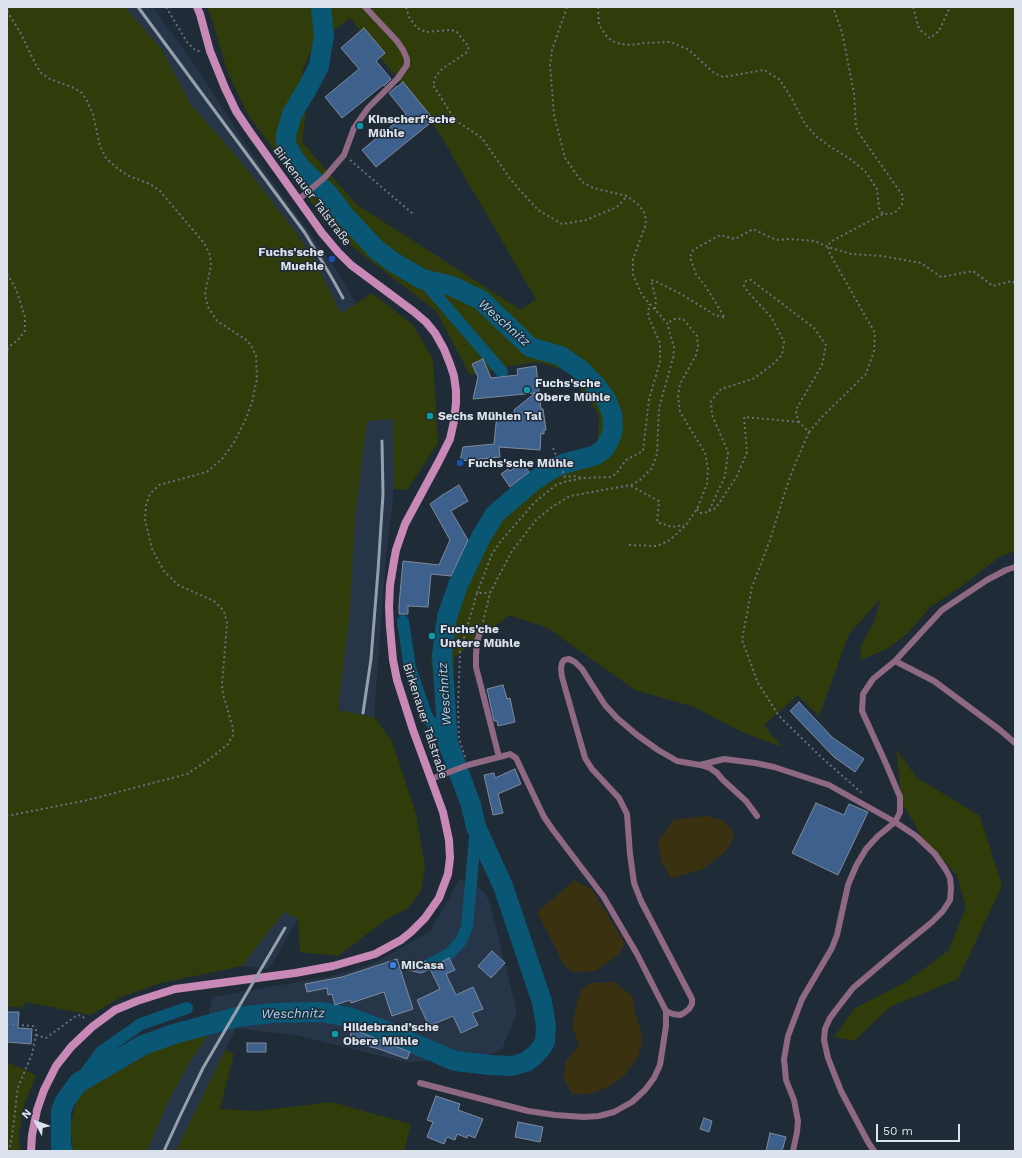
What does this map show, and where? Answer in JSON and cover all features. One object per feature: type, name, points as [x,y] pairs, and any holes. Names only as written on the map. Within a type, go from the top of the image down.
[{"type":"main road","name":"Birkenauer Talstraße","points":[[31,1151],[32,1135],[37,1110],[44,1090],[56,1066],[71,1047],[92,1026],[115,1010],[137,1001],[175,990],[295,973],[333,966],[375,954],[400,940],[411,932],[425,918],[438,898],[448,874],[450,840],[443,812],[413,730],[397,680],[393,660],[389,607],[390,585],[396,550],[405,524],[440,461],[450,439],[456,403],[454,376],[444,349],[435,333],[426,322],[352,265],[338,252],[322,233],[256,141],[236,111],[224,88],[210,51],[197,7]]},
{"type":"lane","points":[[298,200],[325,176],[344,156],[354,128],[368,108],[405,69],[407,62],[403,50],[397,41],[365,7]]},
{"type":"lane","points":[[793,1151],[798,1132],[798,1122],[794,1100],[786,1080],[784,1059],[788,1036],[802,999],[832,948],[837,935],[848,885],[856,866],[870,844],[895,822],[900,812],[900,797],[888,766],[862,711],[863,694],[873,679],[895,662],[942,610],[987,580],[1015,567]]},
{"type":"lane","points":[[481,629],[477,642],[476,667],[499,757]]},
{"type":"lane","points":[[666,1011],[680,1015],[689,1009],[692,1004],[692,999],[634,883],[626,814],[619,798],[592,769],[585,758],[562,677],[561,669],[564,660],[569,659],[575,662],[582,669],[605,705],[617,718],[637,735],[677,761],[710,768],[746,801],[757,816]]},
{"type":"lane","points":[[895,662],[934,681],[1000,730],[1015,743]]},
{"type":"lane","points":[[420,1083],[528,1111],[555,1115],[584,1117],[599,1116],[614,1112],[632,1102],[645,1090],[654,1078],[660,1065],[666,1026],[666,1011],[636,954],[603,896],[544,817],[518,760],[510,754],[468,765],[431,779]]},
{"type":"lane","points":[[700,765],[724,759],[755,763],[774,767],[829,785],[895,822],[916,836],[935,854],[950,878],[950,900],[944,911],[853,988],[830,1018],[825,1029],[824,1040],[828,1058],[841,1091],[874,1151]]},
{"type":"path","points":[[166,7],[187,42],[196,51],[210,51]]},
{"type":"path","points":[[406,7],[409,17],[416,28],[426,32],[456,31],[469,47],[466,53],[442,69],[436,76],[433,85],[455,120],[482,138],[511,180],[538,210],[562,224],[586,220],[617,207],[627,196]]},
{"type":"path","points":[[481,629],[490,593],[512,551],[536,520],[552,507],[570,496],[630,485],[640,480],[652,468],[657,454],[659,408],[673,358],[674,347],[667,323],[642,295],[633,275],[633,259],[646,224],[645,214],[639,205],[627,196],[593,188],[582,182],[565,158],[554,115],[550,65],[552,50],[567,7]]},
{"type":"path","points":[[598,7],[599,25],[608,38],[616,43],[630,45],[671,42],[689,50],[714,73],[723,77],[764,70],[779,79],[792,99],[805,124],[817,136],[850,159],[865,172],[877,189],[879,208],[883,214]]},
{"type":"path","points":[[833,7],[842,32],[854,93],[856,127],[903,196],[902,205],[897,211],[890,214],[883,214],[830,242],[828,247],[830,254],[875,333],[874,352],[866,374],[823,416],[809,432],[793,469],[770,540],[752,587],[742,640],[758,683],[779,716],[821,757],[867,797]]},
{"type":"path","points":[[914,7],[919,29],[930,38],[939,31],[950,7]]},
{"type":"path","points":[[7,11],[20,32],[41,73],[50,79],[74,88],[82,93],[93,114],[100,146],[106,158],[118,169],[129,176],[150,184],[160,191],[204,243],[210,255],[211,265],[205,294],[208,308],[217,321],[245,339],[251,345],[256,356],[257,379],[252,402],[245,421],[233,444],[222,459],[207,472],[159,485],[150,494],[146,505],[145,520],[152,549],[164,571],[178,585],[214,601],[224,611],[227,623],[222,685],[223,694],[233,728],[233,735],[228,744],[217,754],[187,774],[88,800],[7,816]]},
{"type":"path","points":[[344,156],[413,214]]},
{"type":"path","points":[[654,309],[656,300],[651,280],[655,280],[681,294],[715,316],[725,318],[696,274],[690,257],[693,250],[720,235],[735,239],[753,229],[776,240],[790,239],[815,241],[828,247],[851,254],[882,256],[921,263],[941,277],[973,271],[993,286],[1012,281],[1015,283]]},
{"type":"path","points":[[7,274],[16,288],[25,316],[25,330],[17,341],[8,347],[7,350]]},
{"type":"path","points":[[708,511],[725,476],[728,452],[712,415],[711,401],[721,389],[753,379],[772,365],[782,355],[784,342],[772,318],[744,286],[746,281],[751,280],[814,328],[826,345],[822,365],[797,408],[796,414],[799,422],[809,432]]},
{"type":"path","points":[[468,765],[459,739],[458,706],[460,652],[477,593],[492,554],[501,541],[535,502],[556,486],[564,482],[583,478],[610,477],[616,474],[626,460],[643,451],[649,399],[660,362],[660,343],[648,316],[649,303]]},
{"type":"path","points":[[629,545],[657,546],[670,540],[686,525],[697,509],[707,484],[708,469],[705,453],[680,412],[678,397],[680,384],[696,355],[698,346],[697,336],[684,320],[677,318],[667,323]]},
{"type":"path","points":[[697,509],[700,513],[704,513],[716,508],[737,476],[747,452],[744,417],[799,422]]},
{"type":"path","points":[[553,448],[565,477],[577,476],[583,478]]},
{"type":"path","points":[[630,485],[659,501],[657,522],[672,527],[686,525]]},
{"type":"path","points":[[477,593],[490,593]]},
{"type":"path","points":[[36,1035],[46,1038],[68,1021],[81,1015],[92,1026]]},
{"type":"path","points":[[7,1024],[28,1024],[33,1026],[36,1030],[32,1054],[18,1087],[9,1151]]},
{"type":"shaded area","points":[[125,7],[153,7],[203,77],[244,142],[337,271],[356,304],[341,313],[316,264],[298,235],[239,159],[191,105],[162,50]]},
{"type":"shaded area","points":[[393,419],[394,489],[386,556],[374,717],[338,710],[350,609],[355,519],[367,421]]},
{"type":"shaded area","points":[[460,879],[484,891],[491,906],[517,1013],[502,1049],[481,1059],[406,1062],[295,1035],[236,1028],[176,1151],[147,1151],[168,1102],[191,1060],[213,1028],[222,1027],[207,1025],[212,997],[332,976],[373,964],[430,931]]},
{"type":"shaded area","points":[[284,912],[298,919],[269,969],[242,966]]},
{"type":"green space","points":[[7,7],[125,7],[162,50],[191,105],[239,159],[298,235],[316,264],[341,313],[372,293],[412,324],[433,359],[438,443],[407,490],[394,489],[393,419],[367,421],[355,519],[350,609],[338,710],[374,717],[392,741],[416,814],[425,867],[421,891],[408,908],[387,919],[338,956],[300,952],[298,919],[284,912],[242,966],[161,983],[121,997],[91,1015],[26,1002],[22,1008],[7,1006]]},
{"type":"green space","points":[[207,7],[1015,7],[1015,551],[999,557],[965,584],[930,607],[908,633],[887,649],[860,660],[861,645],[874,622],[881,598],[849,634],[819,716],[798,695],[764,725],[782,747],[742,732],[694,707],[635,690],[548,628],[509,615],[454,658],[454,738],[436,700],[431,656],[455,574],[491,516],[541,478],[597,449],[599,415],[569,371],[536,362],[470,375],[436,311],[350,245],[322,218],[247,113],[228,73]],"holes":[[[350,18],[438,131],[536,299],[521,310],[356,204],[302,142],[306,110],[302,72],[312,48]]]},
{"type":"green space","points":[[896,749],[917,778],[980,816],[1002,886],[958,979],[890,1007],[854,1041],[834,1037],[855,1008],[906,982],[948,951],[966,908],[957,875],[923,839],[902,803]]},
{"type":"green space","points":[[213,1028],[191,1060],[168,1102],[147,1151],[73,1151],[70,1127],[78,1095],[144,1052],[193,1033]]},
{"type":"green space","points":[[225,1050],[234,1054],[220,1109],[257,1111],[331,1102],[411,1124],[404,1151],[176,1151]]},
{"type":"green space","points":[[7,1062],[36,1075],[24,1105],[19,1134],[20,1151],[7,1151]]},
{"type":"sand","points":[[707,816],[724,821],[734,833],[731,844],[723,854],[701,870],[671,878],[661,861],[658,842],[673,820]]},
{"type":"sand","points":[[575,880],[592,890],[625,943],[618,955],[596,971],[572,972],[564,965],[537,912]]},
{"type":"sand","points":[[614,982],[632,996],[643,1038],[638,1056],[625,1075],[608,1087],[590,1094],[572,1094],[563,1077],[566,1061],[579,1045],[572,1027],[577,1002],[582,989],[591,983]]},
{"type":"building","points":[[364,28],[385,53],[376,61],[391,79],[342,118],[325,97],[359,69],[341,48]]},
{"type":"building","points":[[403,82],[434,120],[376,167],[362,150],[406,114],[389,93]]},
{"type":"building","points":[[483,359],[491,378],[518,375],[517,369],[536,366],[541,409],[543,409],[546,430],[544,430],[544,434],[541,433],[540,450],[499,447],[500,457],[460,461],[463,447],[494,444],[497,414],[514,415],[514,410],[535,393],[473,399],[478,377],[472,364]]},
{"type":"building","points":[[522,462],[529,472],[510,487],[501,474],[508,469],[510,471]]},
{"type":"building","points":[[459,485],[468,501],[451,511],[468,540],[451,576],[431,574],[428,607],[408,606],[408,614],[399,614],[403,561],[439,565],[450,540],[430,504]]},
{"type":"building","points":[[503,685],[507,699],[510,698],[515,722],[498,726],[497,721],[494,721],[487,689]]},
{"type":"building","points":[[799,702],[833,738],[864,759],[855,772],[834,757],[790,711]]},
{"type":"building","points":[[515,769],[521,784],[498,794],[503,813],[493,815],[484,775],[494,773],[495,778]]},
{"type":"building","points":[[816,803],[844,815],[849,804],[868,812],[838,875],[792,853]]},
{"type":"building","points":[[492,951],[505,963],[491,978],[478,966]]},
{"type":"building","points":[[449,958],[455,970],[446,974],[456,995],[473,987],[483,1009],[472,1013],[478,1025],[461,1033],[453,1016],[429,1026],[417,1000],[440,989],[430,969],[421,973],[404,969],[426,961],[430,968]]},
{"type":"building","points":[[397,959],[413,1009],[392,1016],[384,992],[351,1003],[350,1000],[335,1005],[332,994],[328,995],[327,988],[307,992],[305,984],[342,977]]},
{"type":"building","points":[[7,1012],[19,1012],[18,1028],[32,1029],[31,1044],[7,1042]]},
{"type":"building","points":[[352,1029],[410,1052],[407,1059],[376,1048],[349,1042]]},
{"type":"building","points":[[247,1043],[266,1043],[266,1052],[247,1052]]},
{"type":"building","points":[[436,1096],[460,1104],[458,1110],[483,1119],[475,1138],[468,1135],[467,1138],[457,1134],[455,1140],[447,1137],[444,1144],[427,1137],[433,1122],[427,1120]]},
{"type":"building","points":[[704,1118],[712,1121],[709,1132],[700,1129]]},
{"type":"building","points":[[518,1122],[543,1127],[540,1142],[515,1137]]},
{"type":"building","points":[[770,1133],[786,1137],[782,1151],[766,1151]]},
{"type":"waterway","name":"Weschnitz","points":[[61,1151],[61,1111],[65,1101],[78,1083],[143,1045],[174,1034],[237,1017],[273,1013],[321,1012],[349,1017],[455,1061],[490,1065],[512,1066],[526,1062],[535,1055],[545,1041],[546,1026],[542,1002],[503,886],[476,827],[471,805],[448,743],[442,655],[447,617],[458,585],[481,537],[495,514],[535,480],[550,470],[563,464],[596,455],[605,448],[611,436],[613,426],[612,414],[607,401],[598,388],[582,371],[561,356],[530,347],[481,300],[452,286],[422,279],[393,262],[376,249],[344,215],[329,195],[301,168],[293,157],[286,144],[286,135],[292,114],[319,66],[324,36],[321,7]]},
{"type":"waterway","points":[[422,279],[502,372]]},
{"type":"waterway","points":[[403,621],[410,668],[427,717],[448,743]]},
{"type":"waterway","points":[[428,965],[449,954],[461,941],[467,927],[476,827]]},
{"type":"waterway","points":[[78,1083],[101,1052],[141,1024],[187,1008]]},
{"type":"waterway","name":"Weschnitz","points":[[61,1133],[67,1151]]},
{"type":"railway","points":[[138,7],[305,233],[343,298]]},
{"type":"railway","points":[[363,713],[371,659],[378,571],[383,494],[382,441]]},
{"type":"railway","points":[[164,1151],[203,1068],[285,928]]},
{"type":"place","name":"Kinscherf'sche Mühle","points":[[360,126]]},
{"type":"place","name":"Fuchs'sche Muehle","points":[[332,259]]},
{"type":"place","name":"Fuchs'sche Obere Mühle","points":[[527,390]]},
{"type":"place","name":"Sechs Mühlen Tal","points":[[430,416]]},
{"type":"place","name":"Fuchs'sche Mühle","points":[[460,463]]},
{"type":"place","name":"Fuchs'che Untere Mühle","points":[[432,636]]},
{"type":"place","name":"MiCasa","points":[[393,965]]},
{"type":"place","name":"Hildebrand’sche Obere Mühle","points":[[335,1034]]}]
